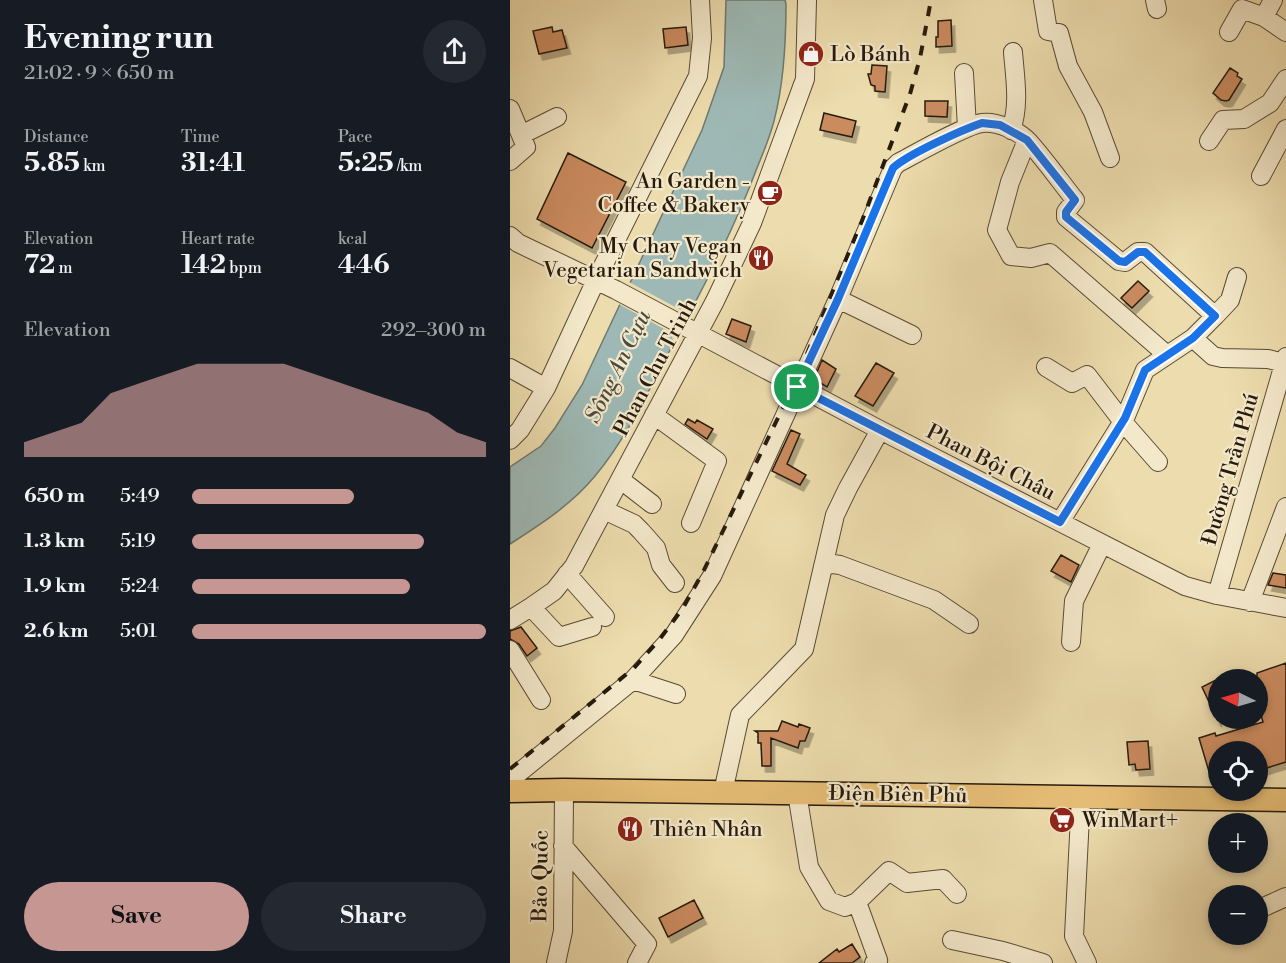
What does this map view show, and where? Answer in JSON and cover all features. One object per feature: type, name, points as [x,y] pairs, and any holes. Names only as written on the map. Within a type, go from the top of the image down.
[{"type":"main road","name":"Điện Biên Phủ","points":[[510,791],[1286,800]]},
{"type":"street","points":[[510,440],[520,430],[546,388],[596,280],[698,76],[702,38],[700,0]]},
{"type":"street","name":"Phan Chu Trinh","points":[[510,620],[554,591],[574,566],[654,415],[692,331],[752,223],[805,80],[807,0]]},
{"type":"street","points":[[1043,0],[1048,31],[1059,33],[1068,66],[1093,112],[1110,158]]},
{"type":"street","points":[[1264,17],[1273,0]]},
{"type":"street","points":[[1229,32],[1242,9],[1264,17],[1286,32]]},
{"type":"street","points":[[1011,130],[1016,118],[1017,93],[1013,52]]},
{"type":"street","points":[[964,73],[967,128]]},
{"type":"street","points":[[1209,141],[1223,120],[1244,119],[1278,105],[1286,79]]},
{"type":"street","points":[[510,109],[526,147],[510,161]]},
{"type":"street","points":[[521,135],[557,117]]},
{"type":"street","points":[[510,780],[633,680],[674,635],[712,576],[838,299],[893,168],[906,159],[967,128],[982,123],[1000,125],[1011,130],[1027,140],[1075,200],[1066,212],[1066,217],[1119,261],[1125,262],[1138,252],[1145,252],[1215,316]]},
{"type":"street","points":[[1261,176],[1286,129]]},
{"type":"street","points":[[1027,140],[1010,182],[997,230],[1011,256],[1030,258],[1050,253],[1167,355]]},
{"type":"street","points":[[513,242],[596,280]]},
{"type":"street","points":[[1060,522],[1123,422],[1145,370],[1193,338],[1215,316],[1230,300],[1238,277]]},
{"type":"street","name":"Phan Bội Châu","points":[[596,280],[797,387],[1185,586],[1217,595],[1286,608]]},
{"type":"street","points":[[838,299],[912,335]]},
{"type":"street","points":[[1193,338],[1213,356],[1285,360]]},
{"type":"street","name":"Đường Trần Phú","points":[[1217,595],[1285,360]]},
{"type":"street","points":[[1046,367],[1072,383],[1087,375],[1123,422],[1158,462]]},
{"type":"street","points":[[510,368],[546,388]]},
{"type":"street","points":[[654,415],[717,461],[691,523]]},
{"type":"street","points":[[723,792],[740,715],[804,649],[839,506],[880,430]]},
{"type":"street","points":[[621,480],[652,504]]},
{"type":"street","points":[[1250,602],[1286,507]]},
{"type":"street","points":[[604,510],[634,524],[641,531],[656,548],[661,565],[675,583]]},
{"type":"street","points":[[1071,642],[1074,601],[1102,544]]},
{"type":"street","points":[[823,566],[840,565],[934,600],[969,624]]},
{"type":"street","points":[[531,608],[559,638],[598,622],[567,574]]},
{"type":"street","points":[[510,650],[541,700]]},
{"type":"street","points":[[633,680],[676,694]]},
{"type":"street","name":"Bảo Quốc","points":[[556,963],[562,931],[564,790]]},
{"type":"street","points":[[797,793],[809,867],[829,901],[845,907],[857,902],[890,871],[907,883],[943,879],[957,894]]},
{"type":"street","points":[[1081,796],[1074,936],[1087,963]]},
{"type":"street","points":[[563,846],[647,945],[637,963]]},
{"type":"street","points":[[1268,905],[1286,897]]},
{"type":"street","points":[[857,902],[877,962]]},
{"type":"street","points":[[952,940],[1003,951],[1043,963]]},
{"type":"water","name":"Sông An Cựu","points":[[726,0],[785,0],[786,33],[782,78],[774,121],[764,151],[716,262],[644,400],[616,448],[606,463],[576,496],[510,544],[510,467],[541,446],[582,385],[702,130],[724,67]]},
{"type":"pier","points":[[627,281],[679,309],[687,310],[696,305],[674,347],[672,336],[664,329],[617,303]]},
{"type":"building","points":[[951,20],[952,46],[936,47],[938,21]]},
{"type":"building","points":[[552,27],[553,32],[562,30],[567,48],[539,54],[533,31]]},
{"type":"building","points":[[686,27],[688,45],[665,48],[663,29]]},
{"type":"building","points":[[872,65],[887,66],[885,92],[875,91],[875,86],[871,85],[868,74],[871,74]]},
{"type":"building","points":[[1230,68],[1242,79],[1229,100],[1221,100],[1213,93]]},
{"type":"building","points":[[925,101],[948,101],[947,117],[925,116]]},
{"type":"building","points":[[824,113],[856,121],[852,137],[820,130]]},
{"type":"building","points":[[568,153],[626,182],[592,248],[537,219]]},
{"type":"building","points":[[1138,281],[1149,291],[1132,308],[1121,298]]},
{"type":"building","points":[[732,319],[751,326],[746,342],[726,334]]},
{"type":"building","points":[[822,360],[836,369],[827,387],[814,379]]},
{"type":"building","points":[[876,363],[894,373],[873,406],[855,396]]},
{"type":"building","points":[[688,419],[695,423],[697,420],[713,429],[707,439],[685,424]]},
{"type":"building","points":[[791,430],[800,434],[787,464],[806,475],[800,485],[772,471]]},
{"type":"building","points":[[1061,555],[1079,565],[1071,582],[1051,571]]},
{"type":"building","points":[[1273,573],[1286,575],[1286,588],[1268,585]]},
{"type":"building","points":[[521,627],[537,648],[527,656],[519,644],[510,639],[510,631]]},
{"type":"building","points":[[1286,663],[1286,762],[1268,768],[1268,741],[1208,741],[1208,768],[1199,738],[1240,729],[1268,729],[1268,669]]},
{"type":"building","points":[[1208,684],[1208,700],[1202,687]]},
{"type":"building","points":[[782,721],[798,727],[799,724],[810,728],[805,741],[800,741],[798,748],[771,738],[771,766],[762,766],[761,743],[758,743],[758,733],[755,731],[778,731]]},
{"type":"building","points":[[1148,741],[1150,769],[1136,770],[1135,764],[1129,765],[1127,742]]},
{"type":"building","points":[[694,900],[703,918],[668,937],[659,918]]},
{"type":"building","points":[[852,944],[860,957],[852,963],[819,963],[837,949],[839,952]]},
{"type":"railway","points":[[510,769],[634,668],[683,608],[702,574],[794,385],[862,221],[910,94],[920,58],[931,0]]},
{"type":"place","name":"Lò Bánh","points":[[811,54]]},
{"type":"place","name":"An Garden - Coffee & Bakery","points":[[770,193]]},
{"type":"place","name":"My Chay Vegan Vegetarian Sandwich","points":[[761,258]]},
{"type":"place","name":"WinMart+","points":[[1062,820]]},
{"type":"place","name":"Thiên Nhân","points":[[630,829]]},
{"type":"route","points":[[982,123],[1000,125],[1027,140],[1075,200],[1066,212],[1066,217],[1119,261],[1125,262],[1138,252],[1145,252],[1215,316],[1193,338],[1145,370],[1125,418],[1060,522],[797,387],[838,299],[893,168],[898,163],[967,128],[982,123]]}]
